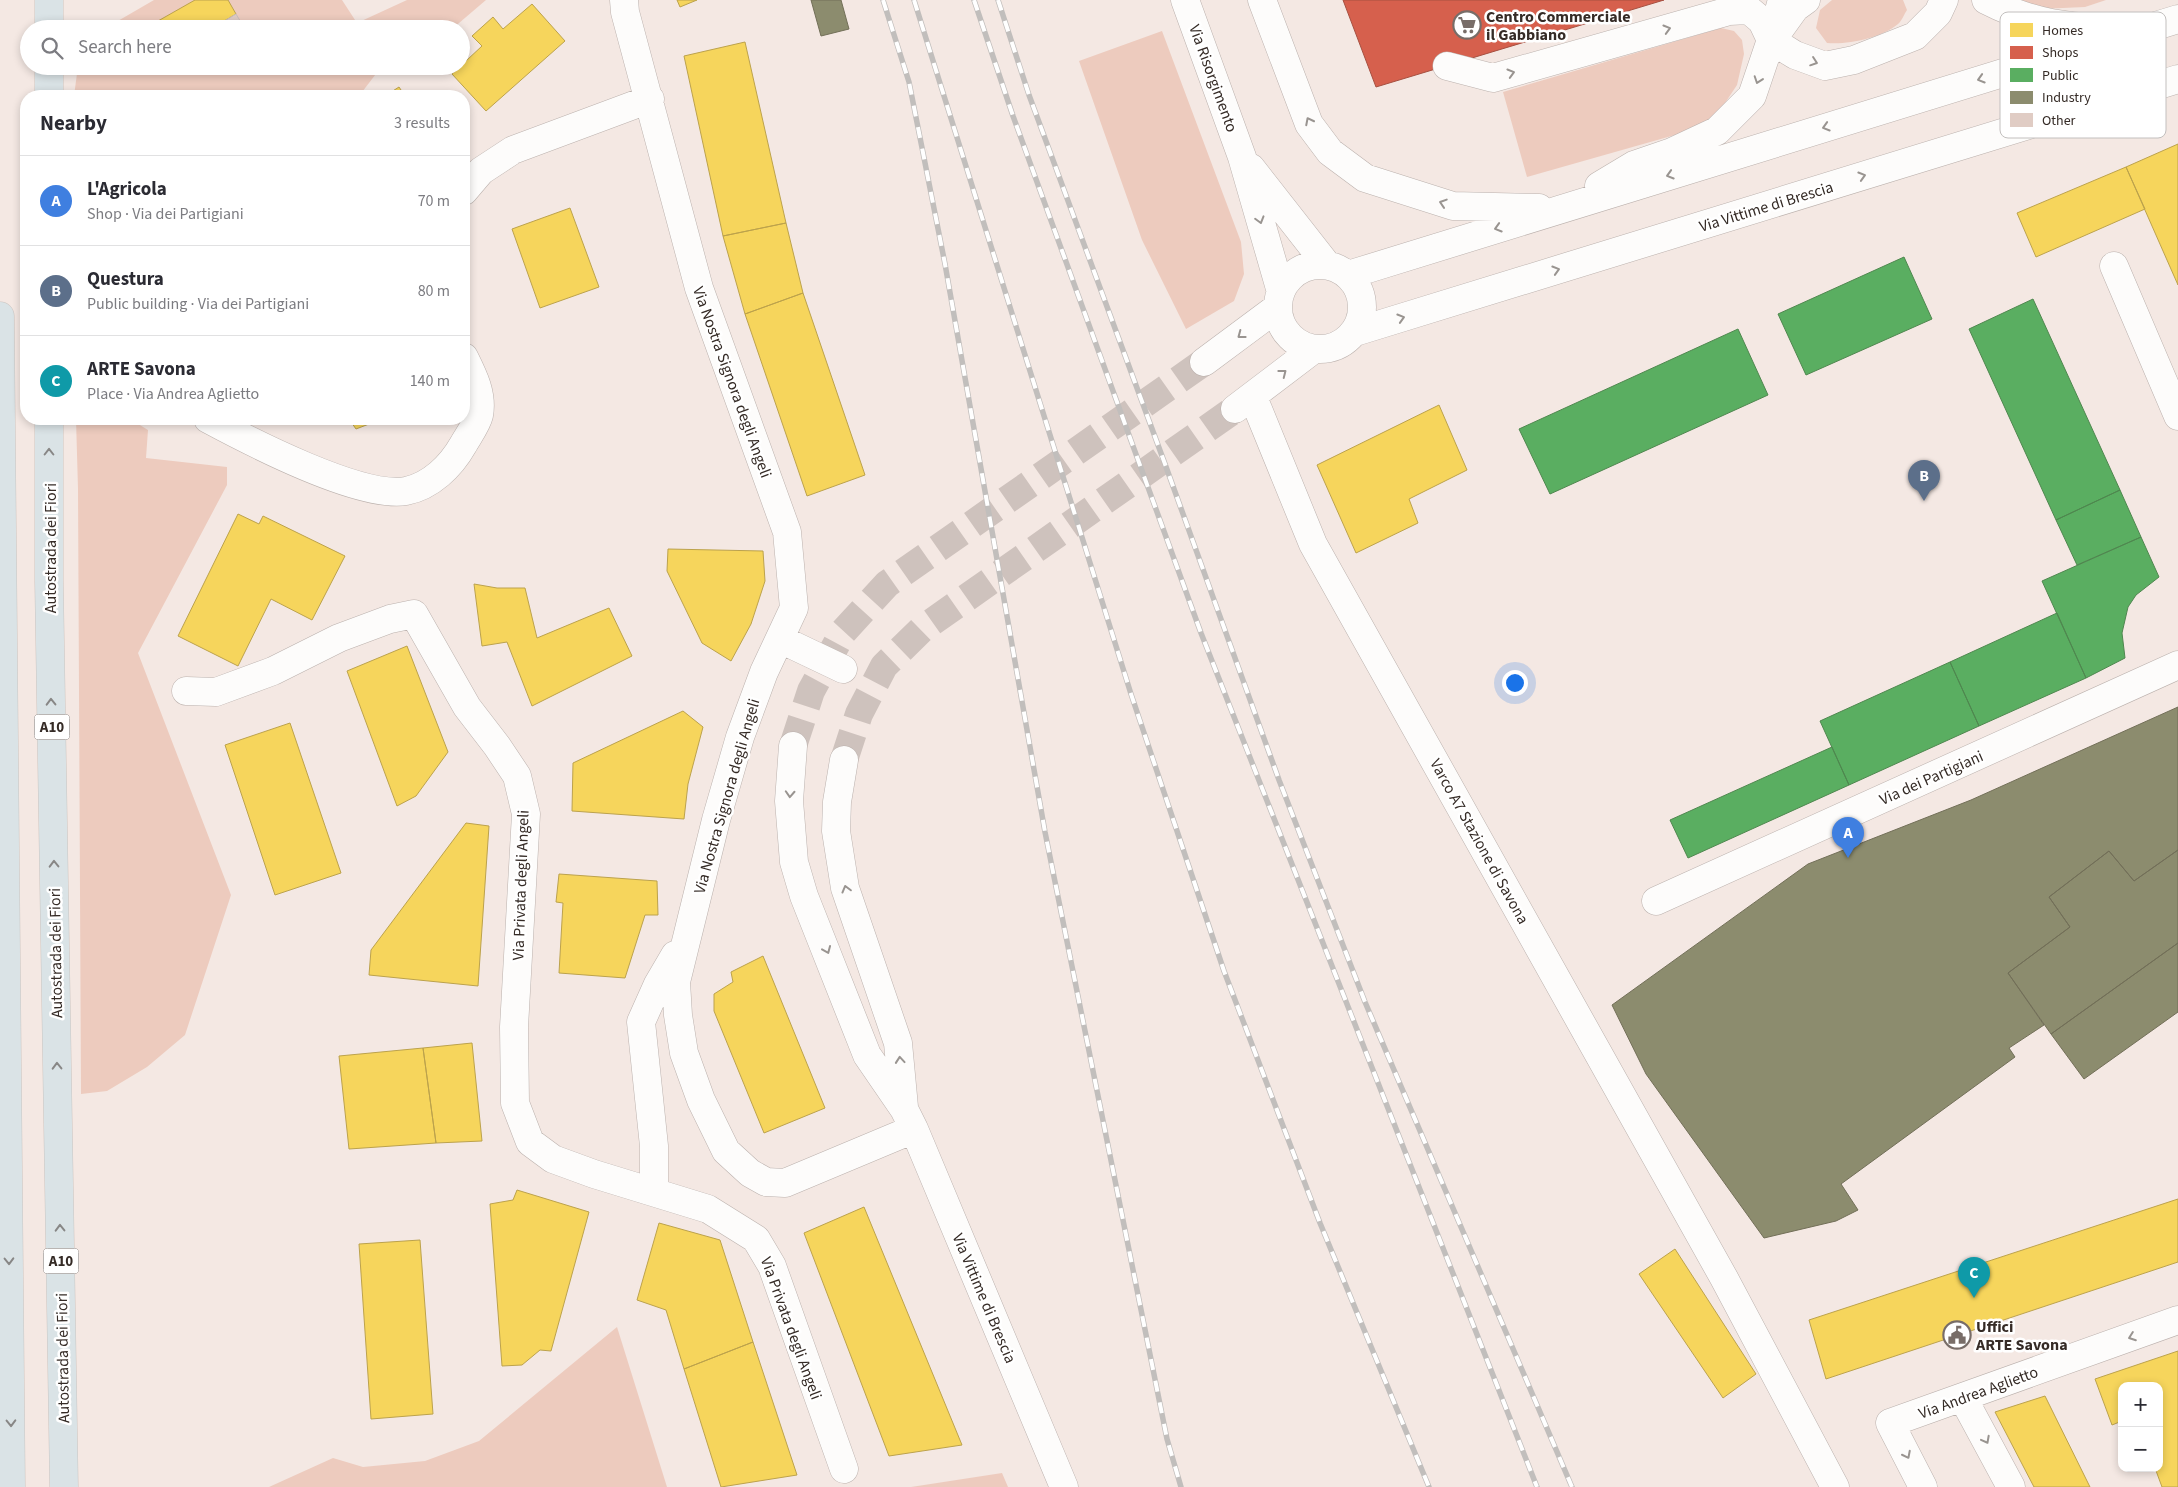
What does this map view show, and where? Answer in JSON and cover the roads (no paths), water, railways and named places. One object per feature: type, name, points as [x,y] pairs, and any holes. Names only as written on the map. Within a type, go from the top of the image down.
[{"type":"highway","points":[[49,0],[49,20]]},
{"type":"highway","points":[[49,75],[49,90]]},
{"type":"highway","points":[[0,316],[12,1487]]},
{"type":"highway","name":"Autostrada dei Fiori","points":[[49,425],[49,581],[64,1487]]},
{"type":"street","name":"Via Nostra Signora degli Angeli","points":[[624,0],[625,12],[650,99],[699,288],[787,532],[794,608],[764,672],[740,737],[686,936],[676,982],[678,1015],[684,1053],[701,1100],[726,1151],[750,1173],[766,1182],[785,1184],[909,1119]]},
{"type":"street","name":"Via Risorgimento","points":[[1185,0],[1242,157],[1280,300]]},
{"type":"street","points":[[1262,0],[1309,124],[1330,152],[1365,178],[1453,206],[1561,208],[1634,165],[1672,152],[1717,131],[1752,96],[1772,40],[1782,0]]},
{"type":"street","points":[[1772,40],[1795,8],[1806,0]]},
{"type":"street","points":[[1447,66],[1493,78],[1729,11],[1749,10],[1762,21],[1772,40],[1795,55],[1825,66],[1854,60],[1915,36],[1938,13],[1944,0]]},
{"type":"street","points":[[1986,0],[2008,12]]},
{"type":"street","points":[[2165,12],[2178,0]]},
{"type":"street","points":[[2166,23],[2178,19]]},
{"type":"street","points":[[1337,270],[1356,284],[1361,296],[1360,321],[1354,332],[1337,346],[1326,350],[1314,349],[1293,340],[1282,325],[1280,300],[1288,280],[1299,271],[1313,266],[1337,270],[1561,208],[2000,74]]},
{"type":"street","name":"Via Vittime di Brescia","points":[[2166,83],[2178,79]]},
{"type":"street","points":[[470,184],[481,171],[513,150],[650,99]]},
{"type":"street","name":"Via Vittime di Brescia","points":[[1354,332],[2000,134]]},
{"type":"street","name":"Via Risorgimento","points":[[1242,157],[1337,270]]},
{"type":"street","points":[[2114,266],[2178,416]]},
{"type":"street","points":[[1204,362],[1280,300]]},
{"type":"street","name":"Varco A7 Stazione di Savona","points":[[1314,349],[1244,403],[1313,544],[1724,1278],[1835,1487]]},
{"type":"street","points":[[219,425],[334,478],[378,490],[406,491],[432,480],[455,459],[479,416],[479,389],[470,370]]},
{"type":"street","name":"Via Privata degli Angeli","points":[[186,691],[216,692],[273,671],[339,638],[390,619],[414,614],[467,707],[517,776],[526,814],[514,1027],[515,1103],[530,1142],[553,1159],[594,1174],[708,1209],[756,1239],[772,1266],[844,1469]]},
{"type":"street","points":[[780,639],[843,669]]},
{"type":"street","name":"Via dei Partigiani","points":[[1656,901],[2178,665]]},
{"type":"street","name":"Via Vittime di Brescia","points":[[793,746],[789,801],[796,871],[804,896],[867,1054],[909,1119],[1064,1487]]},
{"type":"street","name":"Via Vittime di Brescia","points":[[844,760],[837,802],[836,831],[844,888],[898,1043],[909,1119]]},
{"type":"street","points":[[654,1192],[654,1146],[641,1022],[658,984],[686,936]]},
{"type":"street","name":"Via Andrea Aglietto","points":[[1923,1487],[1890,1423],[2178,1320]]},
{"type":"street","points":[[1963,1398],[2011,1487]]},
{"type":"tunnel","points":[[793,746],[811,691],[843,632],[887,584],[1204,362]]},
{"type":"tunnel","points":[[844,760],[859,714],[884,666],[922,629],[1235,409]]},
{"type":"railway","points":[[883,0],[909,82],[945,264],[1045,832],[1167,1439],[1181,1487]]},
{"type":"railway","points":[[914,0],[1131,694],[1224,971],[1320,1223],[1429,1487]]},
{"type":"railway","points":[[974,0],[1013,116],[1201,633],[1537,1487]]},
{"type":"railway","points":[[998,0],[1029,95],[1279,780],[1365,1002],[1572,1487]]},
{"type":"place","name":"Centro Commerciale il Gabbiano","points":[[1467,25]]},
{"type":"place","name":"Questura","points":[[1924,501]]},
{"type":"place","name":"L'Agricola","points":[[1848,858]]},
{"type":"place","name":"ARTE Savona","points":[[1974,1298]]},
{"type":"place","name":"Uffici ARTE Savona","points":[[1957,1335]]}]
